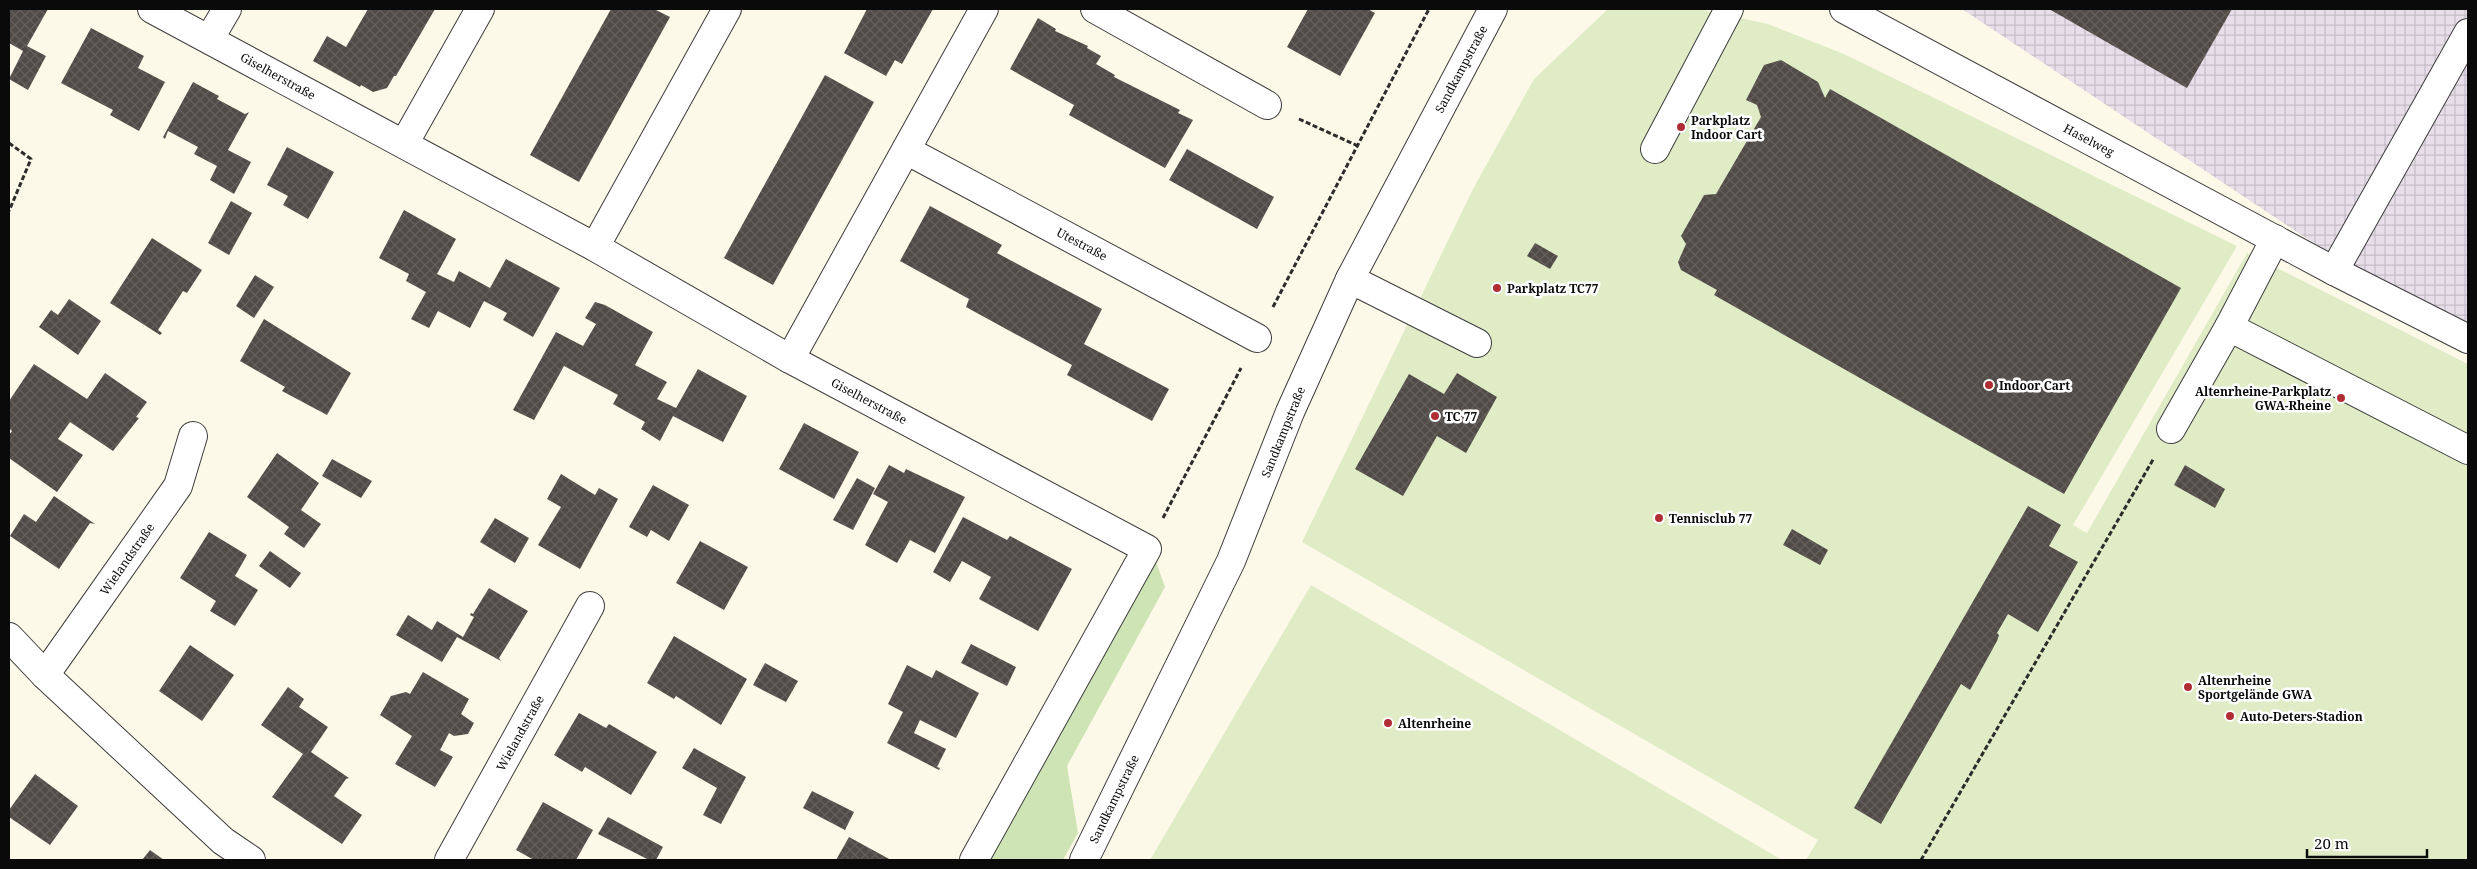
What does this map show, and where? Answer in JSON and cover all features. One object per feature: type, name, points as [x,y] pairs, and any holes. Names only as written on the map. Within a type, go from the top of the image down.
[{"type":"street","name":"Giselherstraße","points":[[152,9],[210,38],[595,247],[790,359],[1147,549]]},
{"type":"street","points":[[210,38],[227,9]]},
{"type":"street","points":[[404,144],[480,9]]},
{"type":"street","points":[[595,247],[727,9]]},
{"type":"street","points":[[790,359],[984,9]]},
{"type":"street","points":[[1095,9],[1267,105]]},
{"type":"street","name":"Sandkampstraße","points":[[1084,860],[1231,561],[1290,412],[1350,279],[1493,9]]},
{"type":"street","points":[[1655,149],[1730,9]]},
{"type":"street","name":"Haselweg","points":[[1844,9],[2275,239],[2468,339]]},
{"type":"street","points":[[2334,270],[2468,33]]},
{"type":"street","name":"Utestraße","points":[[906,150],[1257,338]]},
{"type":"street","points":[[2171,429],[2229,327],[2275,239]]},
{"type":"street","points":[[1350,279],[1477,343]]},
{"type":"street","points":[[2229,327],[2468,450]]},
{"type":"street","name":"Wielandstraße","points":[[45,675],[178,486],[193,436]]},
{"type":"street","points":[[974,860],[1147,549]]},
{"type":"street","name":"Wielandstraße","points":[[449,860],[590,606]]},
{"type":"street","points":[[9,637],[45,675],[223,841],[252,860]]},
{"type":"path","points":[[1147,549],[1429,9]]},
{"type":"path","points":[[1267,105],[1358,146]]},
{"type":"path","points":[[9,143],[31,159],[9,211]]},
{"type":"path","points":[[1921,860],[2171,429]]},
{"type":"shaded area","points":[[1962,9],[2468,9],[2468,324],[2327,252]]},
{"type":"green space","points":[[1608,9],[1699,9],[1768,24],[1844,54],[2237,246],[2073,525],[2087,533],[2247,253],[2468,364],[2468,860],[1806,860],[1818,840],[1302,542],[1473,189],[1534,79]]},
{"type":"green space","points":[[1154,556],[1165,587],[1067,766],[1078,833],[1063,860],[984,860]]},
{"type":"green space","name":"Altenrheine","points":[[1311,585],[1782,860],[1150,860]]},
{"type":"building","points":[[9,9],[48,9],[27,46],[46,56],[28,90],[9,79],[23,51],[9,43]]},
{"type":"building","points":[[368,9],[435,9],[396,76],[394,76],[387,88],[373,92],[361,85],[360,87],[313,61],[327,36],[346,47]]},
{"type":"building","points":[[611,9],[654,9],[670,17],[579,182],[530,155]]},
{"type":"building","points":[[867,9],[933,9],[902,64],[895,60],[886,76],[844,53]]},
{"type":"building","points":[[1308,9],[1368,9],[1375,13],[1340,76],[1287,47]]},
{"type":"building","points":[[2049,9],[2232,9],[2187,88]]},
{"type":"building","points":[[1038,18],[1056,29],[1055,31],[1088,46],[1087,48],[1101,56],[1096,64],[1115,75],[1114,77],[1180,110],[1178,113],[1193,120],[1165,168],[1069,115],[1074,105],[1010,69]]},
{"type":"building","points":[[91,28],[144,56],[138,68],[165,82],[139,131],[110,115],[113,110],[61,83]]},
{"type":"building","points":[[1781,60],[1818,82],[1825,98],[1830,89],[2181,288],[2064,494],[1714,295],[1717,290],[1681,270],[1678,262],[1686,244],[1681,236],[1704,195],[1716,194],[1761,117],[1757,105],[1746,100],[1764,65]]},
{"type":"building","points":[[825,75],[874,102],[773,285],[724,258]]},
{"type":"building","points":[[193,82],[219,96],[217,99],[245,114],[249,112],[228,150],[251,162],[234,194],[210,180],[217,166],[194,154],[198,147],[168,131],[165,139],[163,137]]},
{"type":"building","points":[[287,147],[334,172],[308,219],[283,205],[288,196],[267,185]]},
{"type":"building","points":[[1187,149],[1274,197],[1257,229],[1169,180]]},
{"type":"building","points":[[231,201],[252,213],[229,255],[208,243]]},
{"type":"building","points":[[930,206],[1002,245],[997,253],[1102,309],[1084,344],[1169,389],[1152,421],[1067,375],[1072,365],[966,307],[969,299],[900,261]]},
{"type":"building","points":[[404,210],[456,239],[437,274],[454,282],[459,271],[490,288],[506,259],[560,288],[533,337],[503,320],[507,313],[484,301],[470,328],[438,311],[429,328],[411,319],[426,292],[406,281],[409,274],[379,258]]},
{"type":"building","points":[[152,238],[202,270],[187,293],[183,291],[158,330],[162,333],[160,335],[110,303]]},
{"type":"building","points":[[1535,243],[1558,256],[1550,269],[1527,256]]},
{"type":"building","points":[[255,275],[274,287],[254,318],[236,306]]},
{"type":"building","points":[[69,299],[101,321],[78,355],[39,327],[51,310],[58,315]]},
{"type":"building","points":[[595,302],[605,305],[653,332],[635,365],[667,382],[657,399],[676,408],[698,369],[747,396],[723,442],[673,416],[660,441],[641,429],[645,422],[613,404],[618,395],[564,366],[534,420],[513,410],[556,332],[583,346],[596,324],[585,318]]},
{"type":"building","points":[[264,319],[351,373],[327,415],[282,391],[285,387],[240,361]]},
{"type":"building","points":[[34,364],[87,399],[105,373],[147,402],[136,417],[139,418],[113,451],[70,422],[58,439],[83,455],[57,492],[9,458],[9,435],[12,431],[9,428],[9,401]]},
{"type":"building","name":"TC 77","points":[[1457,373],[1497,397],[1466,453],[1437,436],[1403,496],[1355,469],[1409,374],[1444,394]]},
{"type":"building","points":[[804,423],[859,452],[834,499],[779,469]]},
{"type":"building","points":[[277,453],[319,483],[301,510],[321,524],[304,548],[284,534],[289,527],[247,497]]},
{"type":"building","points":[[332,459],[372,481],[361,498],[322,476]]},
{"type":"building","points":[[889,465],[904,473],[906,469],[965,497],[935,553],[910,540],[897,563],[865,545],[888,502],[873,494]]},
{"type":"building","points":[[2185,465],[2225,489],[2215,508],[2174,485]]},
{"type":"building","points":[[561,474],[595,495],[599,488],[618,499],[580,569],[538,545],[561,507],[547,499]]},
{"type":"building","points":[[857,478],[875,488],[853,530],[833,520]]},
{"type":"building","points":[[653,485],[689,505],[669,541],[651,530],[647,537],[629,527]]},
{"type":"building","points":[[54,496],[95,524],[90,523],[59,569],[10,536],[24,514],[36,522]]},
{"type":"building","points":[[2028,506],[2061,525],[2049,546],[2078,562],[2038,632],[2008,614],[1997,633],[1999,635],[1997,641],[1970,690],[1961,684],[1881,824],[1854,808]]},
{"type":"building","points":[[963,517],[1007,540],[1010,536],[1072,569],[1038,631],[979,599],[991,577],[962,561],[950,582],[933,572]]},
{"type":"building","points":[[495,518],[529,538],[515,563],[480,542]]},
{"type":"building","points":[[1792,529],[1828,550],[1820,565],[1783,545]]},
{"type":"building","points":[[209,532],[247,555],[235,576],[258,590],[235,626],[210,611],[216,601],[180,578]]},
{"type":"building","points":[[700,541],[748,567],[724,610],[676,583]]},
{"type":"building","points":[[270,551],[301,573],[290,588],[259,566]]},
{"type":"building","points":[[489,588],[528,611],[499,658],[501,661],[457,637],[442,662],[396,635],[408,615],[432,630],[437,621],[463,637],[474,617],[470,615],[471,613],[473,614]]},
{"type":"building","points":[[674,636],[747,679],[721,725],[676,696],[674,699],[647,683]]},
{"type":"building","points":[[971,644],[1016,667],[1007,686],[961,663]]},
{"type":"building","points":[[190,645],[234,675],[202,721],[159,691]]},
{"type":"building","points":[[765,663],[798,681],[786,702],[753,685]]},
{"type":"building","points":[[907,665],[932,678],[936,670],[979,693],[956,738],[920,720],[914,733],[946,749],[937,767],[940,768],[939,770],[887,743],[903,712],[888,704]]},
{"type":"building","points":[[423,672],[469,699],[461,714],[474,723],[468,734],[454,736],[449,733],[440,750],[453,757],[435,787],[395,764],[412,736],[380,715],[391,696],[406,692],[410,694]]},
{"type":"building","points":[[288,687],[304,699],[299,707],[328,727],[311,752],[349,778],[346,779],[334,796],[362,815],[342,844],[272,797],[303,754],[261,725]]},
{"type":"building","points":[[579,713],[606,728],[609,724],[657,752],[631,795],[585,767],[582,772],[554,755]]},
{"type":"building","points":[[694,748],[746,777],[721,824],[703,815],[717,788],[682,768]]},
{"type":"building","points":[[35,774],[78,806],[50,845],[9,817],[9,810]]},
{"type":"building","points":[[812,791],[854,812],[845,830],[803,808]]},
{"type":"building","points":[[543,802],[593,830],[576,860],[534,860],[516,850]]},
{"type":"building","points":[[608,817],[663,847],[656,860],[649,860],[598,834]]},
{"type":"building","points":[[849,837],[891,860],[836,860]]},
{"type":"building","points":[[150,850],[164,860],[142,860]]},
{"type":"place","name":"Parkplatz Indoor Cart","points":[[1681,127]]},
{"type":"place","name":"Parkplatz TC77","points":[[1497,288]]},
{"type":"place","name":"Indoor Cart","points":[[1989,385]]},
{"type":"place","name":"Altenrheine-Parkplatz GWA-Rheine","points":[[2341,398]]},
{"type":"place","name":"TC 77","points":[[1435,416]]},
{"type":"place","name":"Tennisclub 77","points":[[1659,518]]},
{"type":"place","name":"Altenrheine Sportgelände GWA","points":[[2188,687]]},
{"type":"place","name":"Auto-Deters-Stadion","points":[[2230,716]]},
{"type":"place","name":"Altenrheine","points":[[1388,723]]}]
